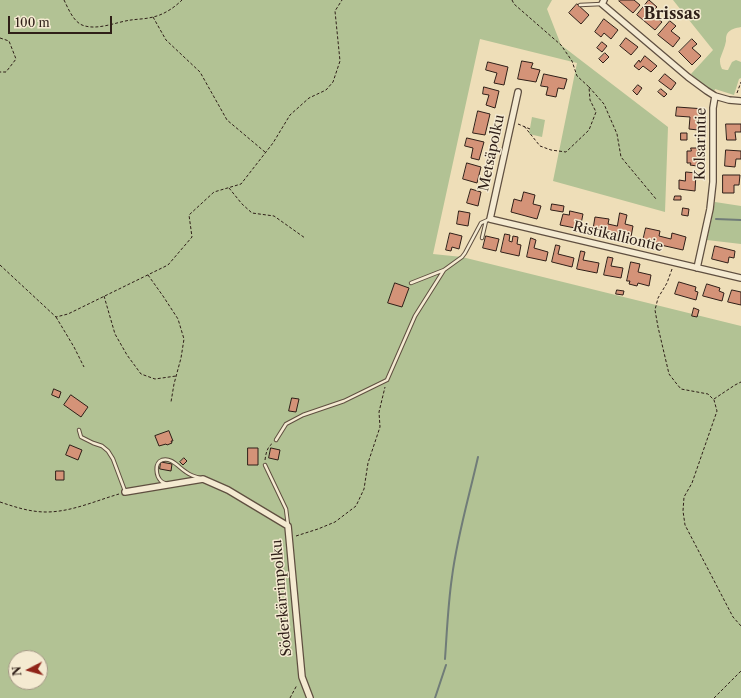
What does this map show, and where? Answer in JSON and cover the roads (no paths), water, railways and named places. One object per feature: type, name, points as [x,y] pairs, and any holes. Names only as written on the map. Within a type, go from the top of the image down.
[{"type":"street","name":"Kolsarintie","points":[[603,2],[688,77],[715,96],[713,108],[713,182],[710,209],[697,268]]},
{"type":"street","name":"Metsäpolku","points":[[488,220],[518,92]]},
{"type":"street","points":[[715,96],[729,100],[741,101]]},
{"type":"street","name":"Ristikalliontie","points":[[488,220],[741,278]]},
{"type":"street","points":[[125,492],[203,479]]},
{"type":"street","name":"Söderkärrinpolku","points":[[203,479],[228,490],[288,526],[302,677],[310,698]]},
{"type":"lane","points":[[580,5],[603,2]]},
{"type":"lane","points":[[482,238],[488,220]]},
{"type":"lane","points":[[411,284],[444,270],[462,257],[481,223],[488,220]]},
{"type":"lane","points":[[276,440],[286,424],[303,415],[344,401],[387,380],[415,316],[444,270]]},
{"type":"lane","points":[[78,430],[81,437],[102,446],[108,451],[113,459],[125,492]]},
{"type":"lane","points":[[168,485],[161,481],[157,475],[160,460],[170,460],[187,473],[203,479]]},
{"type":"lane","points":[[265,465],[286,509],[288,526]]},
{"type":"waterway","points":[[716,219],[741,220]]},
{"type":"waterway","points":[[445,659],[454,562],[478,457]]},
{"type":"waterway","points":[[435,698],[446,665]]},
{"type":"district","name":"Brissas","points":[[672,14]]}]
